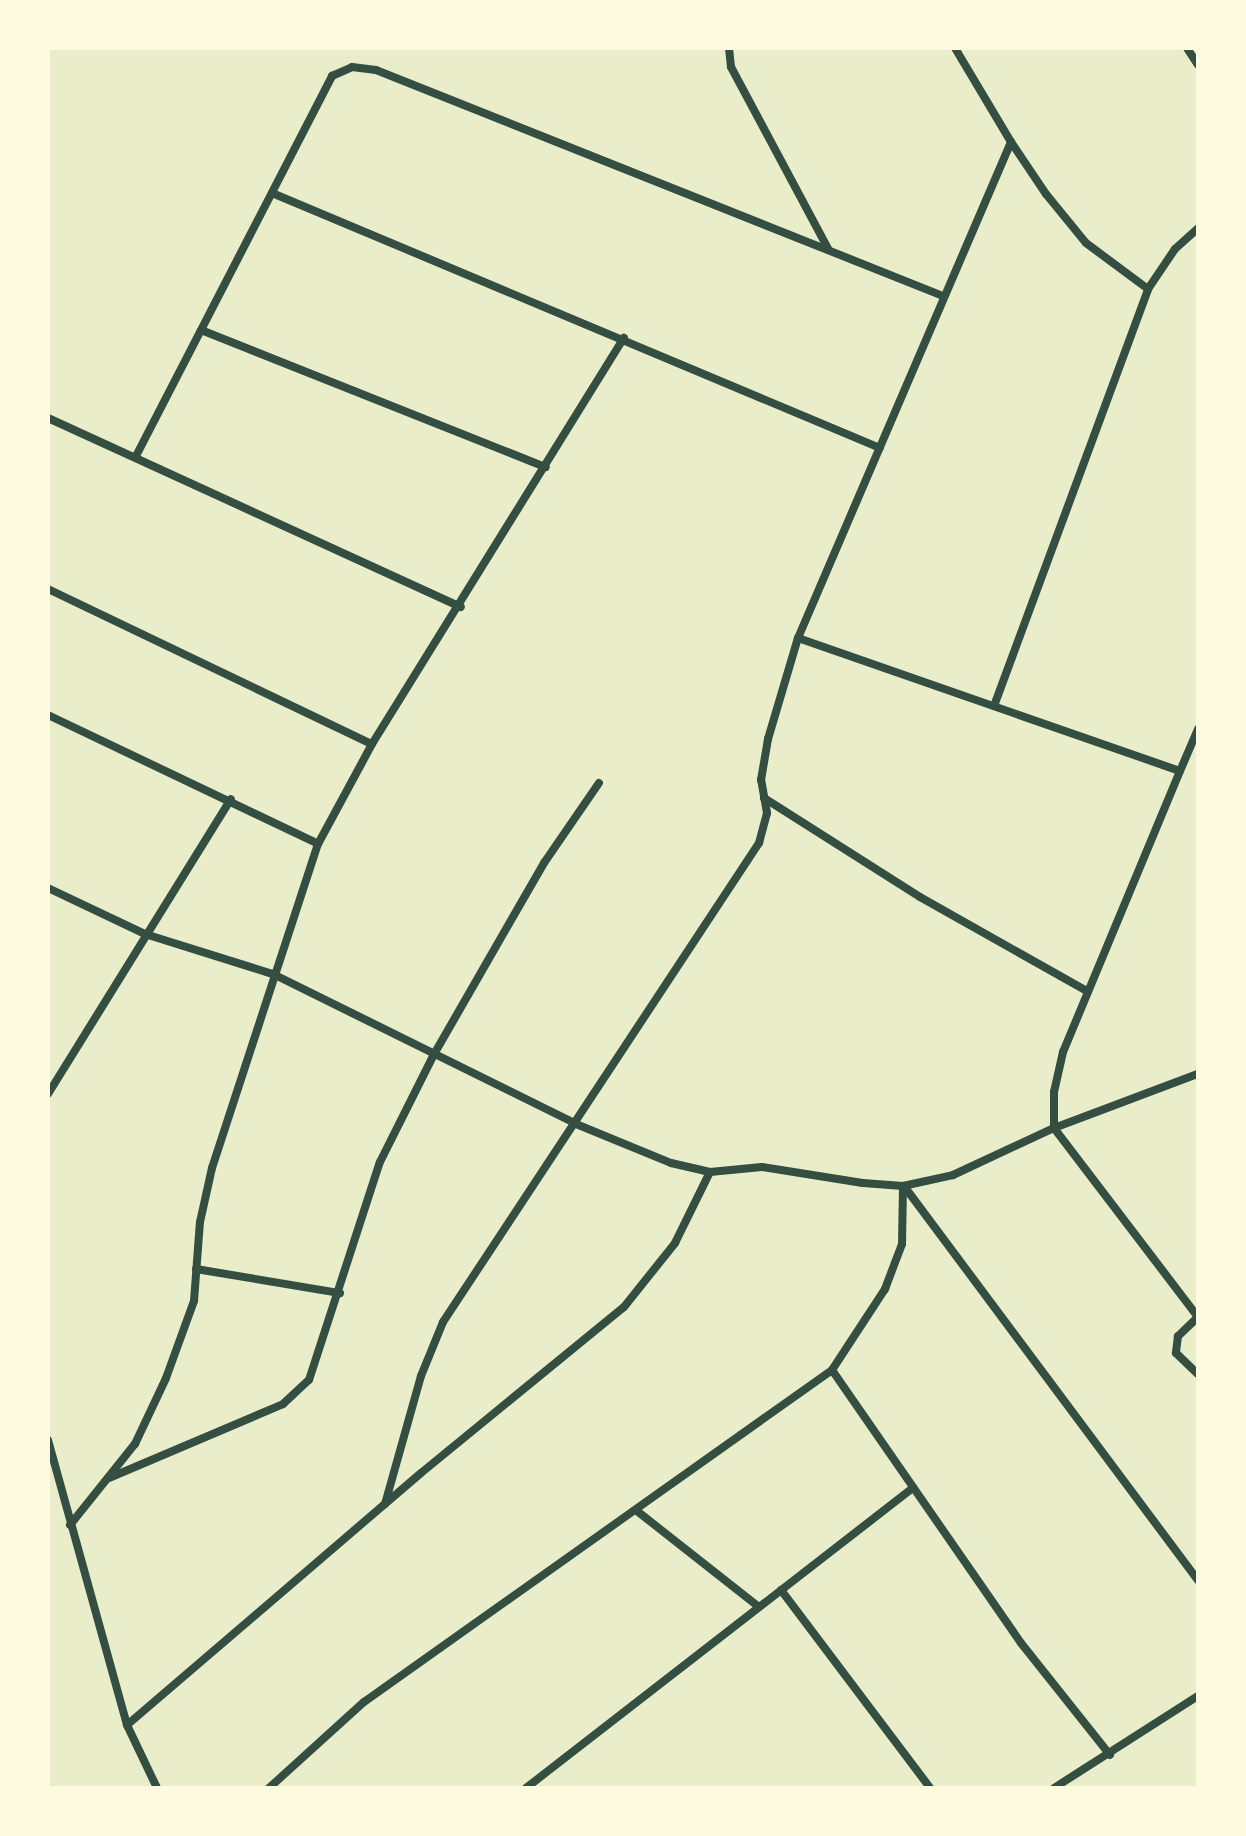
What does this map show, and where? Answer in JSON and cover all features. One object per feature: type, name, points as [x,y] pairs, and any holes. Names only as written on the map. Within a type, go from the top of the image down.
[{"type":"street","points":[[729,48],[731,67],[828,250]]},
{"type":"street","points":[[955,48],[1011,142],[1086,243],[1148,289]]},
{"type":"street","points":[[1187,48],[1198,65]]},
{"type":"street","points":[[136,456],[332,76],[352,67],[376,70],[943,296]]},
{"type":"street","points":[[385,1504],[421,1376],[443,1322],[759,843],[767,813],[761,780],[768,739],[798,638],[1011,142]]},
{"type":"street","points":[[272,193],[624,338],[880,448]]},
{"type":"street","points":[[994,706],[1148,289],[1175,249],[1198,228]]},
{"type":"street","points":[[201,330],[546,467]]},
{"type":"street","points":[[70,1525],[135,1444],[166,1378],[194,1301],[200,1222],[212,1168],[318,844],[372,744],[461,607],[624,338]]},
{"type":"street","points":[[48,418],[461,607]]},
{"type":"street","points":[[48,589],[372,744]]},
{"type":"street","points":[[798,638],[1180,771]]},
{"type":"street","points":[[48,715],[231,799],[318,844]]},
{"type":"street","points":[[1198,729],[1085,990],[1063,1052],[1054,1092],[1054,1128],[1198,1317],[1178,1336],[1176,1353],[1198,1374]]},
{"type":"street","points":[[105,1479],[283,1404],[309,1380],[340,1293],[380,1162],[433,1056],[544,863],[599,783]]},
{"type":"street","points":[[764,798],[920,897],[1085,990]]},
{"type":"street","points":[[48,1094],[231,799]]},
{"type":"street","points":[[48,888],[145,934],[273,974],[433,1056],[576,1124],[671,1163],[710,1172],[762,1167],[903,1186],[953,1175],[1054,1128],[1198,1074]]},
{"type":"street","points":[[127,1725],[385,1504],[624,1307],[675,1243],[710,1172]]},
{"type":"street","points":[[269,1788],[364,1702],[832,1370],[885,1289],[902,1244],[903,1186]]},
{"type":"street","points":[[903,1186],[1198,1581]]},
{"type":"street","points":[[196,1269],[340,1293]]},
{"type":"street","points":[[832,1370],[1021,1643],[1110,1755]]},
{"type":"street","points":[[48,1440],[127,1725],[157,1788]]},
{"type":"street","points":[[526,1788],[913,1488]]},
{"type":"street","points":[[637,1511],[759,1607]]},
{"type":"street","points":[[781,1590],[930,1788]]},
{"type":"street","points":[[1054,1788],[1198,1696]]}]
